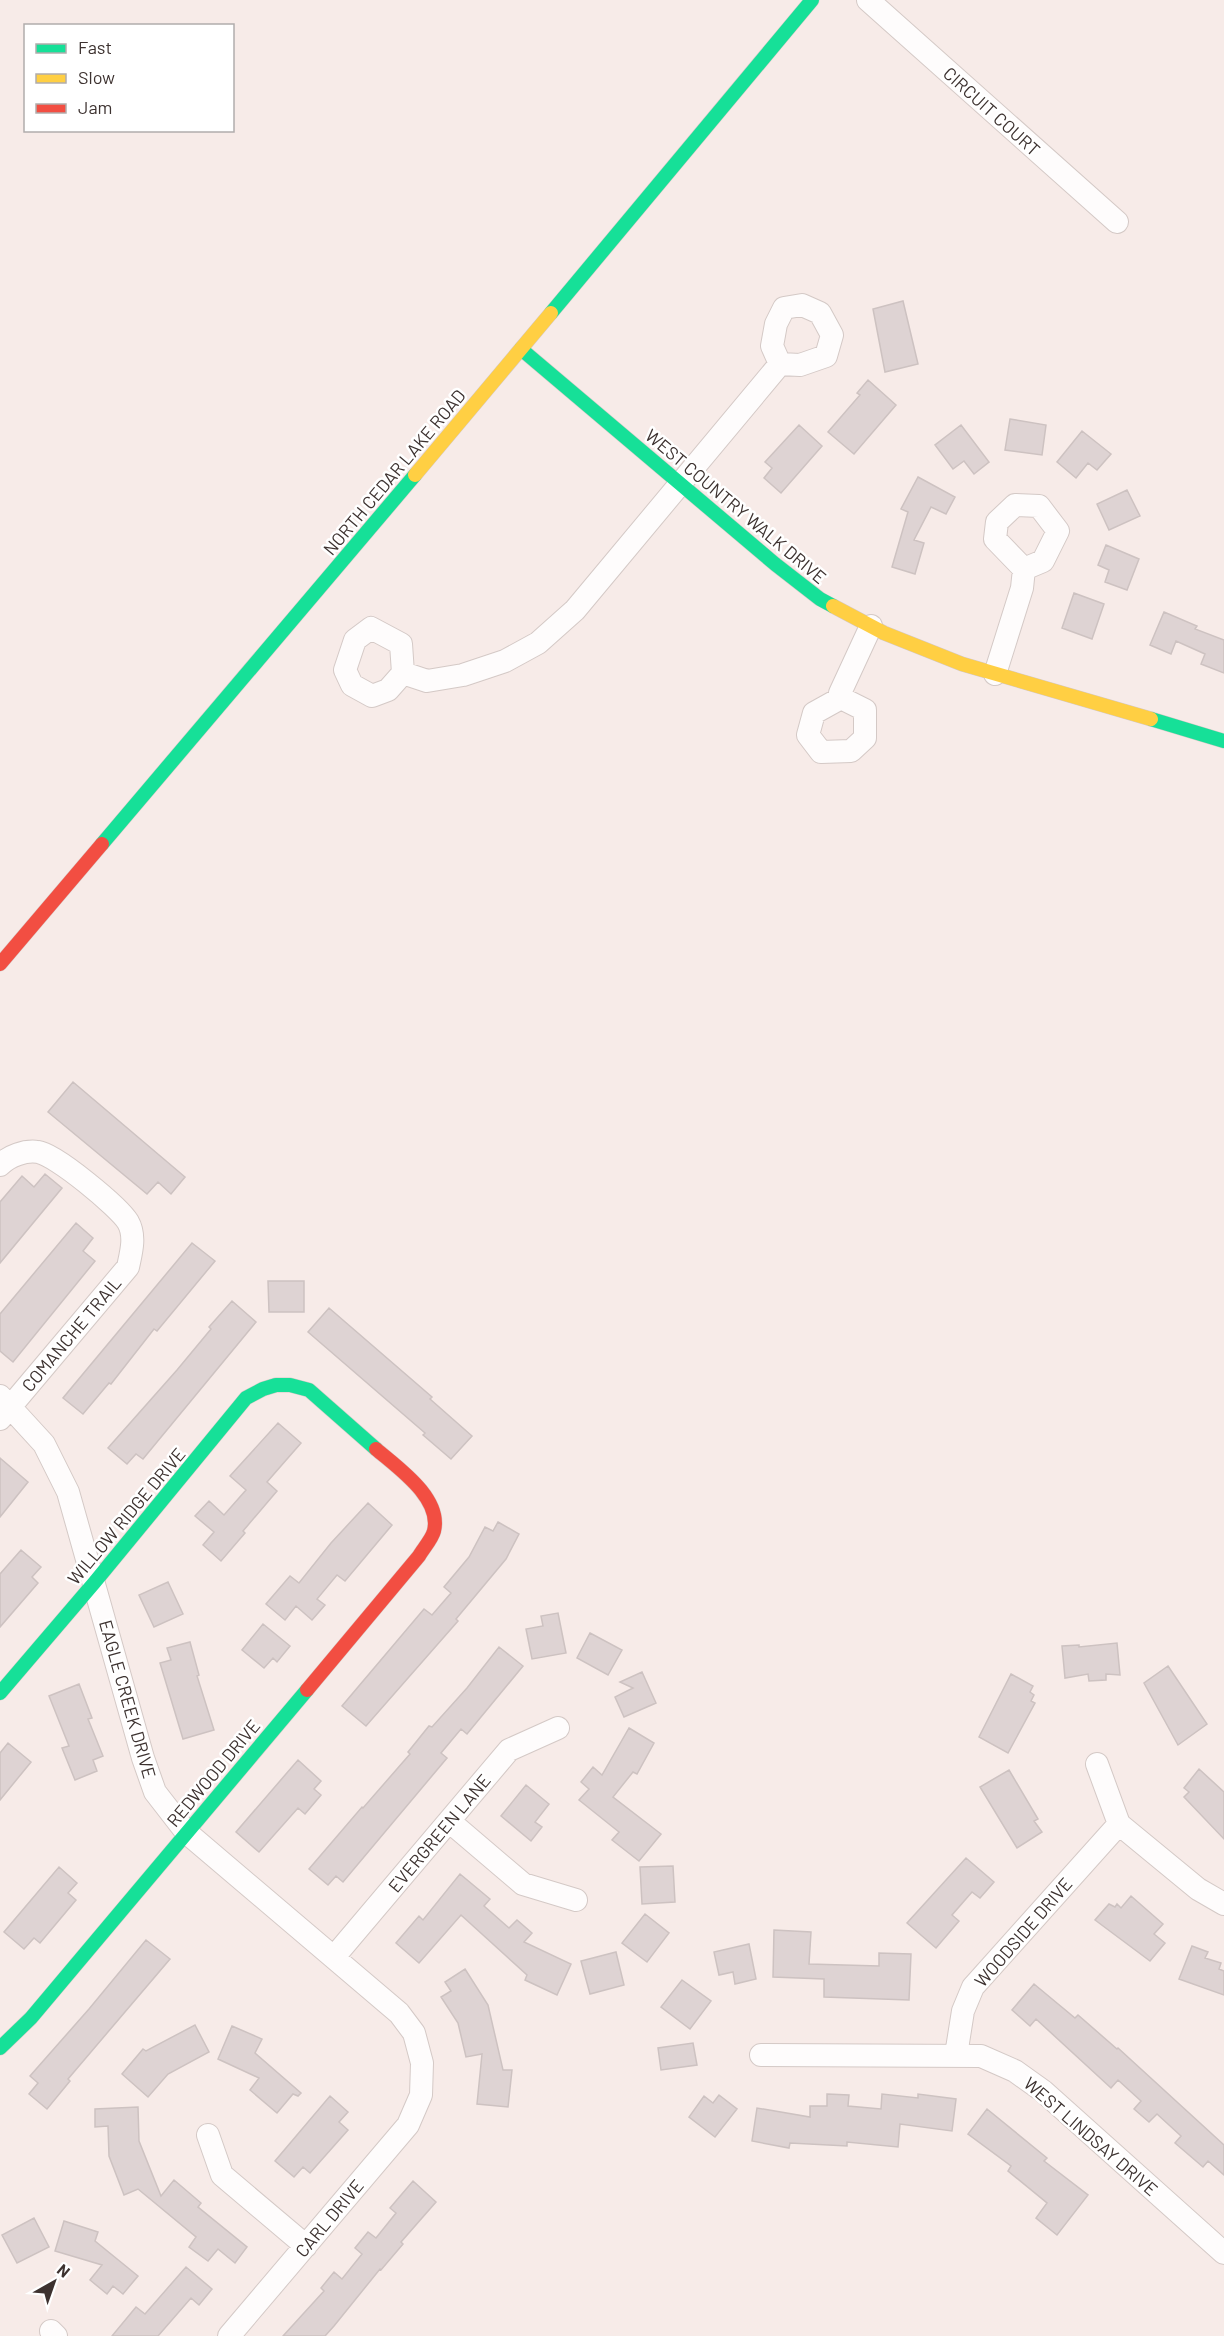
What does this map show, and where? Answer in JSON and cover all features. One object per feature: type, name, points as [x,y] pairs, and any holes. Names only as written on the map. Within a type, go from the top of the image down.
[{"type":"street","name":"NORTH CEDAR LAKE ROAD","points":[[0,964],[521,349],[812,0]]},
{"type":"street","name":"CIRCUIT COURT","points":[[868,0],[1117,222]]},
{"type":"street","name":"WEST COUNTRY WALK DRIVE","points":[[521,349],[775,564],[820,598],[871,627],[962,664],[1224,741]]},
{"type":"street","points":[[403,673],[426,681],[463,675],[505,661],[537,643],[575,610],[780,364]]},
{"type":"street","points":[[995,674],[1022,588],[1023,569]]},
{"type":"street","points":[[841,698],[840,693],[871,627]]},
{"type":"street","name":"COMANCHE TRAIL","points":[[0,1165],[20,1153],[37,1151],[52,1156],[113,1206],[129,1223],[133,1245],[128,1267],[4,1407]]},
{"type":"street","name":"WILLOW RIDGE DRIVE","points":[[0,1693],[246,1398],[269,1384],[291,1384],[309,1390],[413,1481],[421,1489],[433,1511]]},
{"type":"street","name":"EAGLE CREEK DRIVE","points":[[4,1407],[44,1444],[68,1492],[143,1758],[155,1792],[186,1832],[399,2013],[414,2032],[422,2062],[421,2095]]},
{"type":"street","name":"REDWOOD DRIVE","points":[[0,2049],[31,2018],[419,1556],[434,1532],[433,1511]]},
{"type":"street","name":"EVERGREEN LANE","points":[[334,1957],[509,1749],[558,1728]]},
{"type":"street","points":[[1097,1764],[1119,1824],[1198,1888],[1224,1904]]},
{"type":"street","points":[[449,1821],[524,1884],[576,1900]]},
{"type":"street","name":"WOODSIDE DRIVE","points":[[956,2055],[963,2011],[973,1987],[1119,1824]]},
{"type":"street","name":"WEST LINDSAY DRIVE","points":[[761,2055],[981,2056],[1015,2072],[1043,2091],[1224,2253]]},
{"type":"street","name":"CARL DRIVE","points":[[229,2336],[408,2125],[421,2095]]},
{"type":"street","points":[[208,2135],[222,2175],[306,2246]]},
{"type":"building","points":[[903,301],[918,364],[885,372],[873,309]]},
{"type":"building","points":[[868,380],[896,405],[854,454],[828,432],[860,395],[857,393]]},
{"type":"building","points":[[1010,419],[1046,425],[1042,455],[1005,450]]},
{"type":"building","points":[[799,425],[822,446],[781,493],[764,478],[772,468],[765,462]]},
{"type":"building","points":[[961,425],[989,462],[974,474],[964,461],[953,469],[935,445]]},
{"type":"building","points":[[1082,431],[1111,454],[1097,470],[1088,463],[1076,478],[1057,462]]},
{"type":"building","points":[[918,477],[955,497],[946,514],[931,507],[914,540],[924,543],[915,574],[892,567],[908,512],[901,509]]},
{"type":"building","points":[[1127,490],[1140,516],[1109,530],[1097,504]]},
{"type":"building","points":[[1106,545],[1139,559],[1127,590],[1105,582],[1109,570],[1098,565]]},
{"type":"building","points":[[1074,593],[1104,604],[1092,639],[1062,628]]},
{"type":"building","points":[[1164,612],[1197,626],[1195,629],[1224,640],[1224,673],[1201,664],[1205,654],[1176,641],[1171,654],[1150,645]]},
{"type":"building","points":[[73,1082],[185,1177],[171,1194],[158,1182],[147,1194],[48,1112]]},
{"type":"building","points":[[45,1174],[62,1188],[0,1263],[0,1202],[22,1176],[34,1187]]},
{"type":"building","points":[[76,1223],[93,1238],[83,1251],[95,1261],[13,1362],[0,1351],[0,1314]]},
{"type":"building","points":[[192,1243],[215,1261],[157,1331],[154,1329],[111,1384],[109,1383],[83,1414],[63,1398]]},
{"type":"building","points":[[268,1281],[304,1281],[304,1312],[269,1312]]},
{"type":"building","points":[[232,1301],[256,1322],[143,1459],[136,1454],[127,1464],[108,1448],[177,1370]]},
{"type":"building","points":[[329,1308],[432,1397],[430,1399],[472,1436],[451,1459],[423,1435],[425,1433],[308,1332]]},
{"type":"building","points":[[278,1423],[301,1443],[267,1482],[277,1491],[221,1561],[203,1545],[214,1532],[195,1516],[209,1501],[224,1515],[246,1490],[230,1476]]},
{"type":"building","points":[[0,1458],[28,1482],[0,1517]]},
{"type":"building","points":[[368,1503],[392,1525],[345,1581],[337,1575],[317,1599],[325,1605],[312,1620],[296,1606],[285,1620],[266,1604],[290,1576],[299,1583],[331,1543]]},
{"type":"building","points":[[498,1522],[519,1534],[506,1559],[456,1619],[458,1621],[366,1726],[342,1706],[424,1609],[432,1615],[451,1593],[444,1587],[469,1557],[485,1527],[493,1531]]},
{"type":"building","points":[[21,1550],[41,1567],[32,1577],[38,1583],[0,1627],[0,1574]]},
{"type":"building","points":[[168,1582],[183,1614],[154,1627],[139,1595]]},
{"type":"building","points":[[558,1613],[566,1653],[532,1659],[526,1629],[543,1626],[541,1616]]},
{"type":"building","points":[[263,1624],[290,1646],[277,1662],[273,1658],[264,1668],[242,1650]]},
{"type":"building","points":[[590,1633],[622,1650],[608,1675],[577,1658]]},
{"type":"building","points":[[190,1642],[199,1675],[197,1676],[214,1730],[183,1739],[160,1663],[171,1660],[167,1648]]},
{"type":"building","points":[[1117,1643],[1120,1675],[1106,1674],[1106,1680],[1089,1681],[1088,1674],[1065,1678],[1062,1646],[1079,1645],[1079,1647]]},
{"type":"building","points":[[499,1647],[523,1666],[467,1734],[461,1729],[441,1753],[447,1758],[343,1882],[336,1876],[328,1885],[309,1869],[410,1754],[408,1752],[429,1726],[432,1727],[467,1688]]},
{"type":"building","points":[[1168,1666],[1207,1724],[1178,1745],[1144,1683]]},
{"type":"building","points":[[642,1672],[656,1703],[624,1717],[615,1697],[633,1688],[620,1682]]},
{"type":"building","points":[[1011,1674],[1033,1686],[1030,1692],[1034,1695],[1031,1701],[1035,1703],[1008,1753],[979,1737]]},
{"type":"building","points":[[79,1684],[92,1718],[88,1719],[103,1756],[93,1760],[97,1771],[75,1780],[62,1748],[69,1746],[49,1696]]},
{"type":"building","points":[[629,1728],[654,1743],[637,1774],[633,1772],[613,1797],[661,1834],[639,1861],[612,1840],[619,1832],[579,1800],[589,1789],[581,1782],[593,1767],[602,1775]]},
{"type":"building","points":[[8,1743],[31,1762],[0,1800],[0,1753]]},
{"type":"building","points":[[298,1760],[321,1781],[314,1789],[321,1795],[305,1814],[298,1808],[259,1852],[236,1832]]},
{"type":"building","points":[[1199,1769],[1224,1792],[1224,1839],[1184,1797],[1189,1792],[1184,1788]]},
{"type":"building","points":[[1009,1770],[1038,1819],[1034,1821],[1042,1832],[1017,1848],[980,1787]]},
{"type":"building","points":[[526,1785],[549,1804],[535,1822],[542,1827],[531,1841],[501,1816]]},
{"type":"building","points":[[966,1858],[994,1882],[980,1898],[972,1892],[952,1915],[959,1921],[936,1948],[907,1923]]},
{"type":"building","points":[[673,1866],[675,1902],[642,1904],[640,1867]]},
{"type":"building","points":[[59,1867],[77,1883],[68,1893],[76,1900],[40,1943],[34,1938],[24,1949],[4,1932]]},
{"type":"building","points":[[460,1874],[490,1899],[484,1906],[509,1928],[517,1920],[532,1933],[524,1942],[571,1964],[557,1995],[525,1980],[527,1975],[461,1915],[419,1963],[396,1943],[419,1916],[423,1920]]},
{"type":"building","points":[[1131,1896],[1163,1924],[1154,1934],[1165,1943],[1150,1961],[1095,1920],[1109,1904],[1115,1907],[1117,1904],[1121,1908]]},
{"type":"building","points":[[645,1914],[669,1933],[647,1962],[622,1943]]},
{"type":"building","points":[[774,1930],[811,1932],[809,1964],[879,1966],[879,1953],[911,1954],[909,2000],[824,1997],[824,1979],[773,1977]]},
{"type":"building","points":[[146,1940],[170,1959],[68,2079],[70,2081],[47,2109],[29,2094],[38,2083],[30,2076]]},
{"type":"building","points":[[749,1944],[756,1979],[735,1984],[733,1972],[719,1975],[714,1952]]},
{"type":"building","points":[[1192,1946],[1208,1952],[1205,1958],[1221,1963],[1219,1969],[1224,1971],[1224,1995],[1179,1979]]},
{"type":"building","points":[[616,1952],[624,1985],[590,1994],[581,1961]]},
{"type":"building","points":[[465,1969],[488,2005],[503,2070],[512,2070],[508,2107],[477,2104],[482,2054],[466,2057],[458,2023],[441,1997],[451,1991],[445,1982]]},
{"type":"building","points":[[682,1980],[711,2001],[690,2029],[661,2007]]},
{"type":"building","points":[[1034,1984],[1075,2018],[1078,2015],[1118,2048],[1224,2145],[1224,2175],[1208,2161],[1203,2167],[1175,2143],[1181,2136],[1157,2114],[1149,2122],[1134,2109],[1141,2101],[1118,2080],[1111,2088],[1036,2019],[1030,2026],[1012,2010]]},
{"type":"building","points":[[195,2025],[209,2052],[168,2074],[148,2097],[122,2074],[143,2049],[146,2051]]},
{"type":"building","points":[[232,2026],[262,2039],[255,2053],[301,2093],[298,2096],[293,2094],[277,2113],[250,2090],[259,2078],[218,2059]]},
{"type":"building","points":[[693,2043],[697,2065],[661,2070],[658,2048]]},
{"type":"building","points":[[827,2094],[849,2095],[848,2106],[881,2109],[882,2094],[918,2098],[918,2094],[956,2099],[952,2131],[900,2124],[898,2147],[847,2142],[847,2146],[790,2143],[789,2148],[752,2141],[757,2108],[810,2117],[810,2106],[827,2106]]},
{"type":"building","points":[[719,2095],[737,2109],[715,2137],[689,2117],[704,2096],[713,2103]]},
{"type":"building","points":[[330,2096],[348,2112],[339,2122],[348,2130],[310,2173],[303,2167],[294,2177],[275,2161]]},
{"type":"building","points":[[138,2107],[139,2141],[161,2196],[174,2180],[201,2203],[198,2207],[247,2247],[235,2263],[218,2249],[208,2261],[189,2247],[196,2237],[138,2189],[124,2195],[109,2156],[108,2126],[95,2127],[95,2109]]},
{"type":"building","points":[[987,2109],[1047,2158],[1044,2161],[1088,2195],[1057,2235],[1036,2218],[1047,2203],[1008,2171],[1011,2166],[968,2134]]},
{"type":"building","points":[[413,2181],[436,2202],[401,2242],[403,2244],[325,2336],[283,2336],[324,2291],[321,2288],[334,2272],[342,2279],[362,2254],[355,2248],[368,2232],[376,2238],[396,2213],[390,2208]]},
{"type":"building","points":[[34,2218],[49,2247],[17,2263],[2,2235]]},
{"type":"building","points":[[64,2221],[98,2232],[95,2241],[138,2276],[123,2294],[113,2286],[107,2294],[90,2280],[102,2265],[55,2251]]},
{"type":"building","points":[[186,2267],[212,2289],[199,2305],[191,2298],[158,2336],[112,2336],[136,2307],[145,2314]]},
{"type":"traffic: fast","points":[[551,313],[812,0]]},
{"type":"traffic: fast","points":[[521,349],[775,564],[820,599],[833,606]]},
{"type":"traffic: fast","points":[[102,844],[415,475]]},
{"type":"traffic: fast","points":[[1151,719],[1224,741]]},
{"type":"traffic: fast","points":[[0,1693],[246,1398],[276,1385],[290,1385],[309,1390],[376,1449]]},
{"type":"traffic: fast","points":[[0,2048],[31,2018],[307,1690]]},
{"type":"traffic: slow","points":[[415,475],[551,313]]},
{"type":"traffic: slow","points":[[833,606],[884,633],[962,664],[1151,719]]},
{"type":"traffic: jam","points":[[0,964],[102,844]]},
{"type":"traffic: jam","points":[[307,1690],[419,1556],[434,1531],[435,1519],[425,1496],[406,1475],[376,1449]]}]
